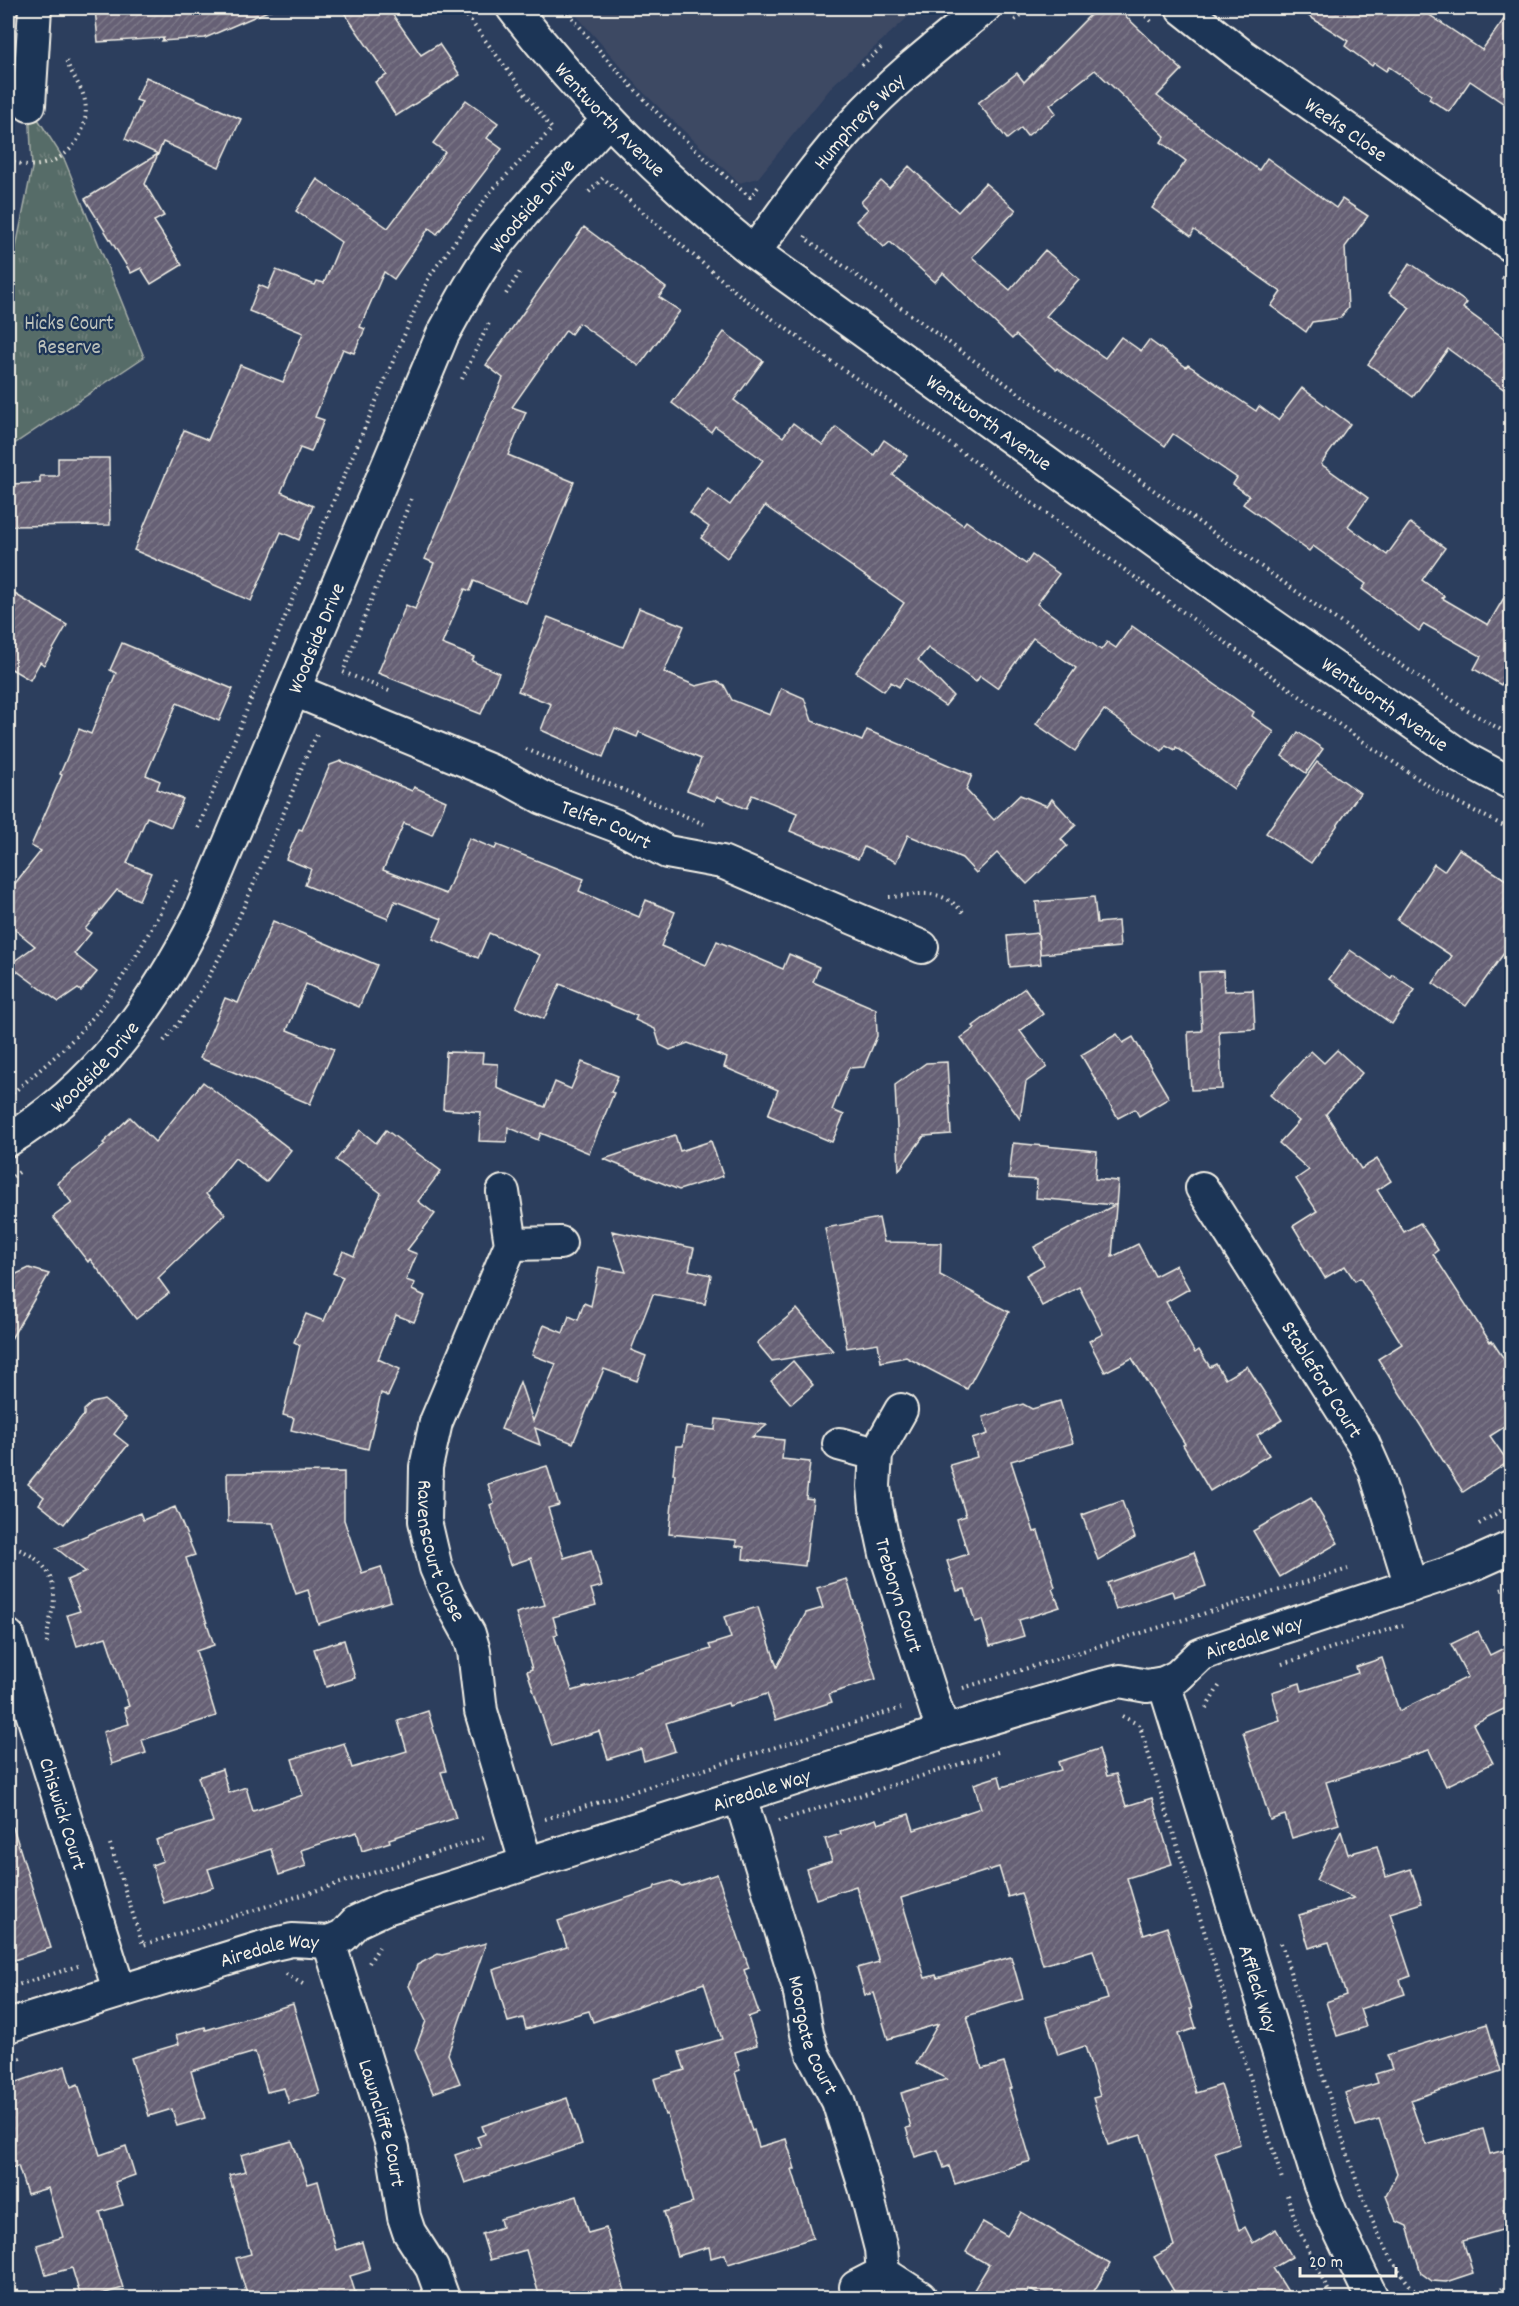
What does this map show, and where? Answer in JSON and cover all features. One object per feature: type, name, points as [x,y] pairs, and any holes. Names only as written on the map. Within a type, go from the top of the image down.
[{"type":"street","points":[[29,105],[35,8]]},
{"type":"street","name":"Wentworth Avenue","points":[[513,8],[547,52],[608,120],[706,213],[754,252],[1242,604],[1462,757],[1512,784]]},
{"type":"street","name":"Humphreys Way","points":[[754,252],[852,124],[911,67],[984,8]]},
{"type":"street","name":"Weeks Close","points":[[1182,8],[1239,53],[1512,246]]},
{"type":"street","name":"Woodside Drive","points":[[8,1140],[74,1091],[125,1037],[151,1002],[174,965],[198,918],[428,366],[455,311],[496,247],[521,214],[608,120]]},
{"type":"street","name":"Telfer Court","points":[[294,690],[501,775],[543,798],[617,826],[667,852],[722,862],[922,947]]},
{"type":"street","name":"Stableford Court","points":[[1202,1188],[1363,1443],[1375,1470],[1411,1586]]},
{"type":"street","points":[[503,1191],[511,1244],[560,1243]]},
{"type":"street","name":"Ravenscourt Close","points":[[511,1244],[436,1422],[426,1467],[424,1496],[425,1521],[436,1568],[469,1634],[474,1651],[481,1711],[526,1863]]},
{"type":"street","name":"Treboryn Court","points":[[901,1410],[876,1454],[874,1486],[880,1531],[943,1732]]},
{"type":"street","points":[[839,1444],[876,1454]]},
{"type":"street","name":"Airedale Way","points":[[8,2026],[270,1945],[292,1940],[329,1942],[343,1936],[356,1922],[368,1914],[943,1732],[1098,1686],[1120,1681],[1146,1686],[1164,1683],[1178,1676],[1200,1655],[1465,1568],[1512,1547]]},
{"type":"street","name":"Chiswick Court","points":[[8,1636],[119,1990]]},
{"type":"street","name":"Affleck Way","points":[[1164,1683],[1319,2182],[1331,2212],[1372,2295]]},
{"type":"street","name":"Moorgate Court","points":[[740,1797],[799,1988],[813,2054],[838,2101],[861,2176],[878,2233],[884,2273]]},
{"type":"street","name":"Lawncliffe Court","points":[[329,1942],[393,2148],[404,2217],[409,2232],[432,2268],[443,2298]]},
{"type":"street","points":[[856,2287],[884,2273],[920,2297]]},
{"type":"path","points":[[196,833],[325,519],[429,278],[492,190],[552,129],[461,8]]},
{"type":"path","points":[[565,8],[614,68],[703,158],[750,198]]},
{"type":"path","points":[[1011,23],[1030,8]]},
{"type":"path","points":[[588,193],[603,178],[742,297],[831,361],[928,428],[1355,736],[1439,793],[1512,830]]},
{"type":"path","points":[[811,230],[806,238],[963,352],[1367,641],[1468,711],[1512,736]]},
{"type":"path","points":[[501,301],[520,272]]},
{"type":"path","points":[[460,383],[489,321]]},
{"type":"path","points":[[397,695],[343,672],[412,496]]},
{"type":"path","points":[[525,749],[708,826]]},
{"type":"path","points":[[8,1097],[77,1035],[115,987],[150,934],[178,876]]},
{"type":"path","points":[[884,897],[925,892],[936,894],[956,904],[963,912]]},
{"type":"path","points":[[1472,1528],[1512,1504]]},
{"type":"path","points":[[8,1546],[31,1554],[46,1570],[53,1583],[54,1599],[46,1637],[47,1653]]},
{"type":"path","points":[[962,1689],[1358,1567]]},
{"type":"path","points":[[1490,1594],[1512,1586]]},
{"type":"path","points":[[1277,1666],[1406,1624]]},
{"type":"path","points":[[1197,1711],[1206,1708],[1220,1683],[1231,1680]]},
{"type":"path","points":[[536,1822],[903,1707]]},
{"type":"path","points":[[1118,1714],[1139,1725],[1141,1730],[1150,1727]]},
{"type":"path","points":[[772,1823],[1007,1749]]},
{"type":"path","points":[[109,1843],[143,1945],[498,1833]]},
{"type":"path","points":[[1278,1932],[1358,2182],[1377,2228],[1405,2281],[1421,2298]]},
{"type":"path","points":[[367,1966],[380,1946]]},
{"type":"path","points":[[8,1988],[87,1964]]},
{"type":"path","points":[[8,2261],[19,2298]]},
{"type":"path","points":[[1493,2298],[1512,2279]]},
{"type":"shaded area","points":[[570,8],[918,8],[834,84],[758,178],[739,183],[644,93]]},
{"type":"green space","name":"Hicks Court Reserve","points":[[29,105],[65,161],[144,357],[8,448],[8,287],[32,168]]},
{"type":"building","points":[[95,8],[275,8],[205,38],[98,42]]},
{"type":"building","points":[[341,8],[388,8],[421,55],[439,44],[460,75],[396,116],[375,82],[387,75]]},
{"type":"building","points":[[1097,8],[1117,8],[1182,70],[1157,96],[1259,170],[1267,158],[1336,208],[1342,199],[1368,216],[1345,247],[1348,308],[1340,318],[1312,322],[1306,332],[1271,306],[1281,292],[1194,230],[1191,236],[1152,208],[1186,161],[1161,142],[1165,136],[1095,70],[1050,105],[1056,113],[1027,136],[1021,128],[1007,139],[978,103],[1017,73],[1024,82]]},
{"type":"building","points":[[1296,8],[1419,8],[1482,50],[1512,8],[1512,109],[1470,81],[1449,112],[1429,99],[1431,95],[1389,67],[1386,71],[1374,63],[1372,66],[1345,46],[1348,41]]},
{"type":"building","points":[[146,77],[241,119],[219,167],[163,142],[158,154],[125,139],[142,102],[136,100]]},
{"type":"building","points":[[466,100],[498,123],[487,138],[502,149],[437,234],[429,228],[394,279],[384,272],[360,327],[365,329],[354,353],[343,349],[315,417],[324,420],[311,452],[300,448],[281,492],[313,506],[299,540],[281,532],[251,601],[134,550],[184,430],[208,440],[240,365],[283,382],[303,333],[249,311],[259,285],[268,289],[276,270],[315,285],[317,281],[324,283],[341,242],[296,211],[317,179],[388,228],[445,152],[433,143]]},
{"type":"building","points":[[158,154],[145,184],[164,216],[154,221],[182,265],[151,284],[141,268],[131,273],[85,199]]},
{"type":"building","points":[[909,166],[958,212],[985,183],[1016,210],[972,257],[1010,290],[1045,250],[1079,279],[1046,316],[1105,358],[1121,337],[1141,351],[1149,340],[1186,367],[1188,365],[1256,411],[1259,406],[1278,420],[1302,388],[1350,424],[1321,464],[1368,498],[1348,526],[1387,555],[1410,523],[1445,548],[1422,580],[1444,596],[1442,598],[1488,625],[1512,584],[1512,666],[1501,685],[1474,669],[1481,656],[1424,624],[1419,631],[1362,589],[1366,584],[1313,546],[1309,551],[1243,504],[1249,496],[1233,484],[1237,478],[1173,434],[1165,446],[1057,368],[1056,370],[1016,335],[1012,339],[943,273],[935,282],[890,242],[884,247],[856,221],[868,209],[861,202],[881,181],[889,188]]},
{"type":"building","points":[[584,227],[666,288],[659,297],[680,311],[639,366],[579,323],[571,334],[566,330],[512,407],[526,412],[508,455],[574,482],[526,603],[474,581],[470,591],[465,589],[442,644],[474,657],[472,661],[499,673],[481,714],[378,673],[406,605],[415,609],[434,563],[425,559],[503,378],[486,365]]},
{"type":"building","points":[[1410,263],[1467,303],[1463,308],[1512,344],[1512,395],[1448,349],[1413,397],[1368,364],[1410,308],[1389,293]]},
{"type":"building","points":[[724,332],[763,361],[734,400],[783,437],[793,423],[823,445],[836,427],[874,455],[884,440],[907,456],[893,475],[963,525],[966,521],[1026,564],[1032,555],[1059,574],[1037,604],[1101,650],[1107,642],[1116,648],[1132,626],[1254,712],[1252,716],[1274,732],[1234,789],[1176,747],[1175,750],[1166,745],[1162,751],[1104,710],[1075,751],[1036,724],[1076,668],[1033,638],[997,688],[980,676],[976,682],[928,648],[918,660],[953,696],[945,706],[905,678],[899,687],[891,682],[884,691],[856,672],[904,603],[765,506],[727,558],[701,538],[709,527],[690,513],[708,489],[730,505],[763,460],[715,426],[711,432],[672,403]]},
{"type":"building","points":[[58,458],[109,458],[110,525],[8,526],[8,484],[40,483],[40,476],[58,476]]},
{"type":"building","points":[[8,590],[67,625],[44,665],[40,662],[30,680],[8,667]]},
{"type":"building","points":[[639,608],[684,626],[664,672],[696,686],[716,681],[724,685],[732,700],[770,715],[781,688],[804,698],[812,721],[862,741],[867,730],[972,775],[966,790],[994,820],[1020,795],[1047,806],[1052,799],[1076,825],[1061,839],[1067,846],[1027,884],[997,853],[976,873],[962,858],[908,835],[896,862],[864,847],[858,859],[790,831],[797,813],[752,795],[746,809],[717,796],[715,801],[687,790],[701,759],[639,732],[637,737],[615,728],[603,757],[541,730],[551,704],[518,691],[548,617],[623,647]]},
{"type":"building","points":[[122,643],[233,689],[219,721],[177,703],[146,775],[160,781],[157,789],[183,799],[171,827],[147,817],[127,863],[151,873],[139,900],[117,890],[85,929],[91,933],[74,954],[97,972],[81,991],[78,989],[59,1002],[9,965],[35,946],[8,924],[8,892],[41,851],[31,846],[79,729],[91,734],[116,673],[110,670]]},
{"type":"building","points":[[1298,732],[1323,749],[1306,773],[1282,756]]},
{"type":"building","points":[[341,761],[412,791],[414,787],[446,801],[432,835],[404,823],[383,870],[446,894],[469,838],[495,849],[497,845],[584,879],[579,891],[639,917],[646,900],[675,912],[661,946],[706,965],[717,941],[783,969],[789,954],[819,967],[813,982],[876,1009],[877,1036],[864,1067],[849,1068],[832,1110],[844,1115],[832,1142],[768,1115],[778,1090],[724,1067],[727,1058],[688,1043],[670,1050],[660,1045],[655,1029],[635,1020],[637,1016],[560,984],[544,1019],[516,1007],[540,955],[489,933],[478,958],[433,939],[442,919],[395,901],[388,919],[305,885],[311,869],[286,859],[299,829],[302,830],[330,765]]},
{"type":"building","points":[[1317,762],[1360,793],[1311,863],[1266,833]]},
{"type":"building","points":[[1459,849],[1512,884],[1512,942],[1466,1006],[1433,983],[1452,956],[1397,920],[1434,864],[1444,871]]},
{"type":"building","points":[[1094,897],[1097,923],[1118,921],[1120,947],[1040,954],[1036,902]]},
{"type":"building","points":[[273,921],[377,965],[359,1007],[306,984],[287,1030],[334,1049],[310,1104],[200,1058],[225,998],[238,1003]]},
{"type":"building","points":[[1038,933],[1041,964],[1010,967],[1007,936]]},
{"type":"building","points":[[1350,950],[1391,978],[1393,975],[1415,990],[1392,1024],[1329,979]]},
{"type":"building","points":[[1223,971],[1224,991],[1253,990],[1255,1029],[1219,1031],[1222,1089],[1191,1090],[1188,1032],[1202,1031],[1199,972]]},
{"type":"building","points":[[1025,988],[1043,1014],[1020,1031],[1047,1067],[1026,1082],[1020,1119],[961,1038],[975,1028],[973,1026]]},
{"type":"building","points":[[1117,1034],[1123,1043],[1133,1037],[1169,1098],[1139,1116],[1135,1109],[1118,1118],[1081,1055]]},
{"type":"building","points":[[1337,1050],[1362,1073],[1326,1114],[1361,1169],[1377,1159],[1391,1181],[1377,1190],[1404,1232],[1420,1223],[1438,1250],[1433,1254],[1490,1342],[1492,1341],[1512,1371],[1512,1422],[1490,1436],[1508,1462],[1463,1492],[1378,1359],[1402,1344],[1360,1278],[1355,1281],[1345,1266],[1325,1278],[1293,1226],[1317,1211],[1296,1179],[1309,1170],[1279,1143],[1299,1121],[1270,1095],[1311,1051],[1324,1063]]},
{"type":"building","points":[[446,1052],[483,1053],[482,1063],[498,1064],[497,1088],[545,1107],[555,1082],[571,1089],[582,1062],[618,1076],[611,1092],[614,1093],[589,1153],[541,1133],[538,1140],[508,1127],[507,1142],[479,1141],[481,1112],[443,1109]]},
{"type":"building","points":[[947,1062],[951,1134],[924,1136],[899,1170],[895,1085],[926,1063]]},
{"type":"building","points":[[203,1082],[291,1150],[266,1182],[235,1158],[206,1194],[225,1214],[158,1278],[169,1293],[136,1319],[90,1259],[88,1262],[53,1217],[72,1203],[57,1183],[105,1145],[103,1143],[130,1117],[155,1142]]},
{"type":"building","points":[[360,1130],[376,1143],[386,1130],[441,1171],[418,1201],[435,1214],[407,1250],[417,1254],[406,1280],[415,1283],[412,1290],[425,1296],[414,1322],[396,1315],[378,1359],[400,1369],[388,1396],[381,1393],[368,1449],[291,1430],[294,1418],[283,1415],[300,1345],[294,1342],[306,1314],[324,1321],[343,1277],[333,1273],[343,1251],[354,1256],[381,1193],[336,1160]]},
{"type":"building","points":[[675,1135],[680,1151],[711,1141],[723,1176],[679,1190],[604,1159]]},
{"type":"building","points":[[1013,1143],[1097,1151],[1095,1179],[1118,1181],[1112,1257],[1138,1244],[1155,1276],[1176,1265],[1189,1289],[1166,1302],[1195,1353],[1199,1350],[1210,1367],[1216,1364],[1225,1379],[1247,1366],[1282,1420],[1257,1435],[1269,1455],[1210,1491],[1183,1445],[1185,1444],[1132,1358],[1105,1372],[1089,1341],[1103,1334],[1079,1287],[1042,1306],[1026,1275],[1044,1265],[1034,1247],[1115,1205],[1036,1198],[1037,1180],[1009,1178]]},
{"type":"building","points":[[879,1218],[884,1242],[941,1243],[940,1275],[1009,1312],[967,1389],[906,1357],[881,1362],[878,1343],[847,1348],[825,1228]]},
{"type":"building","points":[[612,1231],[694,1248],[689,1270],[711,1275],[705,1304],[653,1294],[631,1350],[646,1356],[637,1381],[604,1369],[573,1443],[535,1428],[540,1445],[501,1429],[520,1382],[533,1421],[556,1364],[532,1355],[544,1325],[563,1333],[569,1316],[578,1320],[584,1303],[591,1306],[599,1267],[626,1272]]},
{"type":"building","points":[[29,1268],[49,1274],[8,1344],[8,1278]]},
{"type":"building","points":[[797,1309],[833,1351],[772,1361],[757,1343]]},
{"type":"building","points":[[793,1361],[813,1385],[791,1404],[771,1381]]},
{"type":"building","points":[[104,1400],[126,1418],[114,1434],[128,1445],[64,1524],[39,1504],[44,1497],[28,1484],[84,1415],[84,1410],[92,1403]]},
{"type":"building","points":[[1060,1401],[1073,1443],[1011,1461],[1034,1532],[1038,1531],[1055,1587],[1052,1589],[1060,1607],[1019,1620],[1024,1636],[990,1646],[982,1620],[975,1622],[965,1589],[957,1591],[947,1561],[968,1554],[957,1519],[966,1516],[950,1465],[977,1457],[972,1439],[988,1434],[983,1417],[1023,1404],[1032,1409]]},
{"type":"building","points":[[716,1419],[767,1425],[752,1437],[784,1440],[782,1459],[810,1462],[806,1498],[813,1499],[805,1566],[743,1559],[744,1547],[736,1546],[736,1540],[669,1534],[676,1446],[683,1446],[686,1427],[715,1430]]},
{"type":"building","points":[[547,1466],[559,1505],[548,1508],[564,1558],[591,1550],[602,1586],[591,1589],[596,1605],[553,1617],[558,1634],[554,1635],[572,1691],[711,1649],[709,1645],[731,1638],[724,1617],[758,1607],[777,1667],[806,1613],[823,1608],[817,1588],[847,1579],[876,1679],[829,1694],[832,1702],[776,1720],[767,1694],[729,1706],[728,1703],[666,1723],[675,1751],[644,1761],[641,1749],[608,1759],[599,1731],[552,1746],[527,1671],[532,1669],[516,1613],[545,1605],[531,1558],[510,1565],[490,1505],[494,1503],[488,1484]]},
{"type":"building","points":[[344,1472],[344,1520],[362,1573],[381,1567],[391,1601],[318,1624],[308,1590],[296,1594],[273,1523],[228,1522],[227,1473]]},
{"type":"building","points":[[1311,1498],[1338,1543],[1280,1577],[1253,1531]]},
{"type":"building","points":[[1122,1501],[1135,1538],[1098,1560],[1082,1515]]},
{"type":"building","points":[[175,1507],[195,1555],[186,1558],[214,1645],[196,1651],[216,1716],[142,1740],[146,1753],[112,1764],[103,1732],[129,1724],[124,1708],[129,1706],[106,1637],[77,1646],[67,1615],[80,1611],[67,1580],[86,1572],[56,1548],[140,1513],[143,1520]]},
{"type":"building","points":[[1194,1552],[1206,1586],[1174,1597],[1172,1591],[1116,1610],[1107,1583]]},
{"type":"building","points":[[1478,1631],[1490,1655],[1512,1644],[1512,1705],[1473,1724],[1493,1763],[1446,1786],[1429,1750],[1326,1782],[1339,1824],[1292,1838],[1285,1815],[1270,1820],[1243,1732],[1280,1720],[1272,1692],[1300,1683],[1302,1691],[1358,1673],[1356,1667],[1382,1658],[1399,1711],[1468,1677],[1451,1644]]},
{"type":"building","points":[[344,1640],[355,1678],[326,1687],[314,1649]]},
{"type":"building","points":[[428,1711],[446,1771],[441,1772],[456,1818],[389,1839],[390,1842],[362,1851],[357,1832],[301,1850],[306,1866],[279,1875],[271,1849],[208,1869],[214,1887],[164,1903],[152,1865],[163,1861],[156,1840],[213,1822],[198,1777],[222,1769],[229,1793],[246,1787],[253,1811],[303,1795],[292,1759],[344,1743],[352,1768],[407,1751],[398,1721]]},
{"type":"building","points":[[1099,1749],[1107,1776],[1116,1774],[1126,1806],[1152,1798],[1172,1864],[1127,1878],[1144,1935],[1167,1927],[1196,2028],[1178,2034],[1196,2093],[1221,2085],[1231,2114],[1240,2144],[1215,2152],[1239,2231],[1245,2227],[1253,2243],[1276,2229],[1292,2257],[1273,2268],[1292,2298],[1178,2298],[1154,2257],[1174,2246],[1141,2135],[1108,2145],[1093,2098],[1100,2096],[1085,2046],[1058,2055],[1046,2017],[1108,1999],[1093,1950],[1043,1965],[1021,1893],[1008,1897],[999,1867],[901,1898],[925,1978],[936,1975],[937,1978],[1011,1957],[1023,1999],[967,2016],[982,2069],[1004,2063],[1012,2088],[1009,2089],[1031,2161],[955,2184],[949,2166],[944,2168],[938,2150],[915,2157],[906,2128],[911,2127],[901,2093],[947,2079],[916,2063],[938,2024],[888,2039],[874,1993],[865,1995],[857,1968],[879,1962],[856,1886],[816,1899],[806,1869],[832,1861],[825,1839],[841,1834],[840,1831],[876,1819],[878,1824],[909,1814],[914,1830],[981,1808],[974,1784],[999,1776],[1002,1787],[1061,1770],[1058,1762]]},
{"type":"building","points":[[13,1827],[51,1948],[8,1962],[8,1828]]},
{"type":"building","points":[[1341,1831],[1348,1854],[1377,1846],[1386,1877],[1411,1869],[1422,1903],[1390,1913],[1411,1976],[1400,1980],[1405,1994],[1360,2009],[1366,2027],[1337,2036],[1326,2002],[1346,1995],[1329,1942],[1309,1948],[1299,1915],[1354,1898],[1316,1880]]},
{"type":"building","points":[[717,1874],[749,1968],[744,1970],[759,2013],[748,2017],[757,2045],[735,2052],[740,2070],[735,2072],[759,2147],[786,2139],[795,2169],[792,2169],[813,2238],[728,2264],[725,2254],[711,2258],[709,2247],[677,2256],[664,2212],[693,2203],[667,2114],[665,2115],[654,2079],[685,2070],[679,2052],[722,2039],[704,1983],[593,2022],[589,2011],[526,2029],[523,2018],[508,2022],[493,1970],[567,1947],[558,1921],[654,1889],[655,1886],[672,1881],[682,1886]]},
{"type":"building","points":[[486,1943],[448,2054],[460,2083],[433,2093],[415,2050],[426,2021],[409,1986],[417,1965],[438,1954],[442,1955]]},
{"type":"building","points":[[293,2004],[320,2094],[289,2103],[284,2088],[267,2092],[255,2052],[191,2071],[205,2118],[177,2126],[172,2109],[149,2116],[131,2058],[179,2044],[176,2035],[205,2027],[206,2030]]},
{"type":"building","points":[[1487,2024],[1501,2071],[1410,2100],[1426,2145],[1483,2129],[1490,2154],[1512,2148],[1512,2207],[1503,2209],[1509,2228],[1463,2241],[1473,2273],[1446,2282],[1432,2281],[1421,2273],[1407,2226],[1396,2221],[1386,2196],[1397,2173],[1379,2119],[1356,2126],[1345,2093],[1378,2083],[1375,2074],[1392,2069],[1387,2055]]},
{"type":"building","points":[[65,2066],[71,2087],[78,2084],[100,2155],[126,2146],[135,2175],[115,2182],[123,2205],[100,2212],[123,2288],[88,2298],[81,2298],[72,2268],[46,2275],[37,2245],[63,2237],[48,2188],[27,2194],[18,2166],[8,2169],[8,2085]]},
{"type":"building","points":[[567,2098],[582,2144],[465,2183],[455,2155],[481,2146],[477,2137],[485,2134],[482,2126]]},
{"type":"building","points":[[292,2141],[308,2184],[318,2181],[336,2250],[362,2242],[370,2270],[350,2276],[357,2298],[248,2298],[236,2258],[251,2254],[229,2175],[246,2171],[241,2155]]},
{"type":"building","points":[[577,2196],[588,2233],[606,2228],[627,2298],[540,2298],[526,2250],[490,2260],[482,2234],[502,2227],[500,2219]]},
{"type":"building","points":[[1021,2212],[1110,2264],[1090,2298],[1045,2298],[1029,2289],[1024,2298],[969,2298],[989,2265],[966,2252],[983,2222],[1007,2236]]}]
